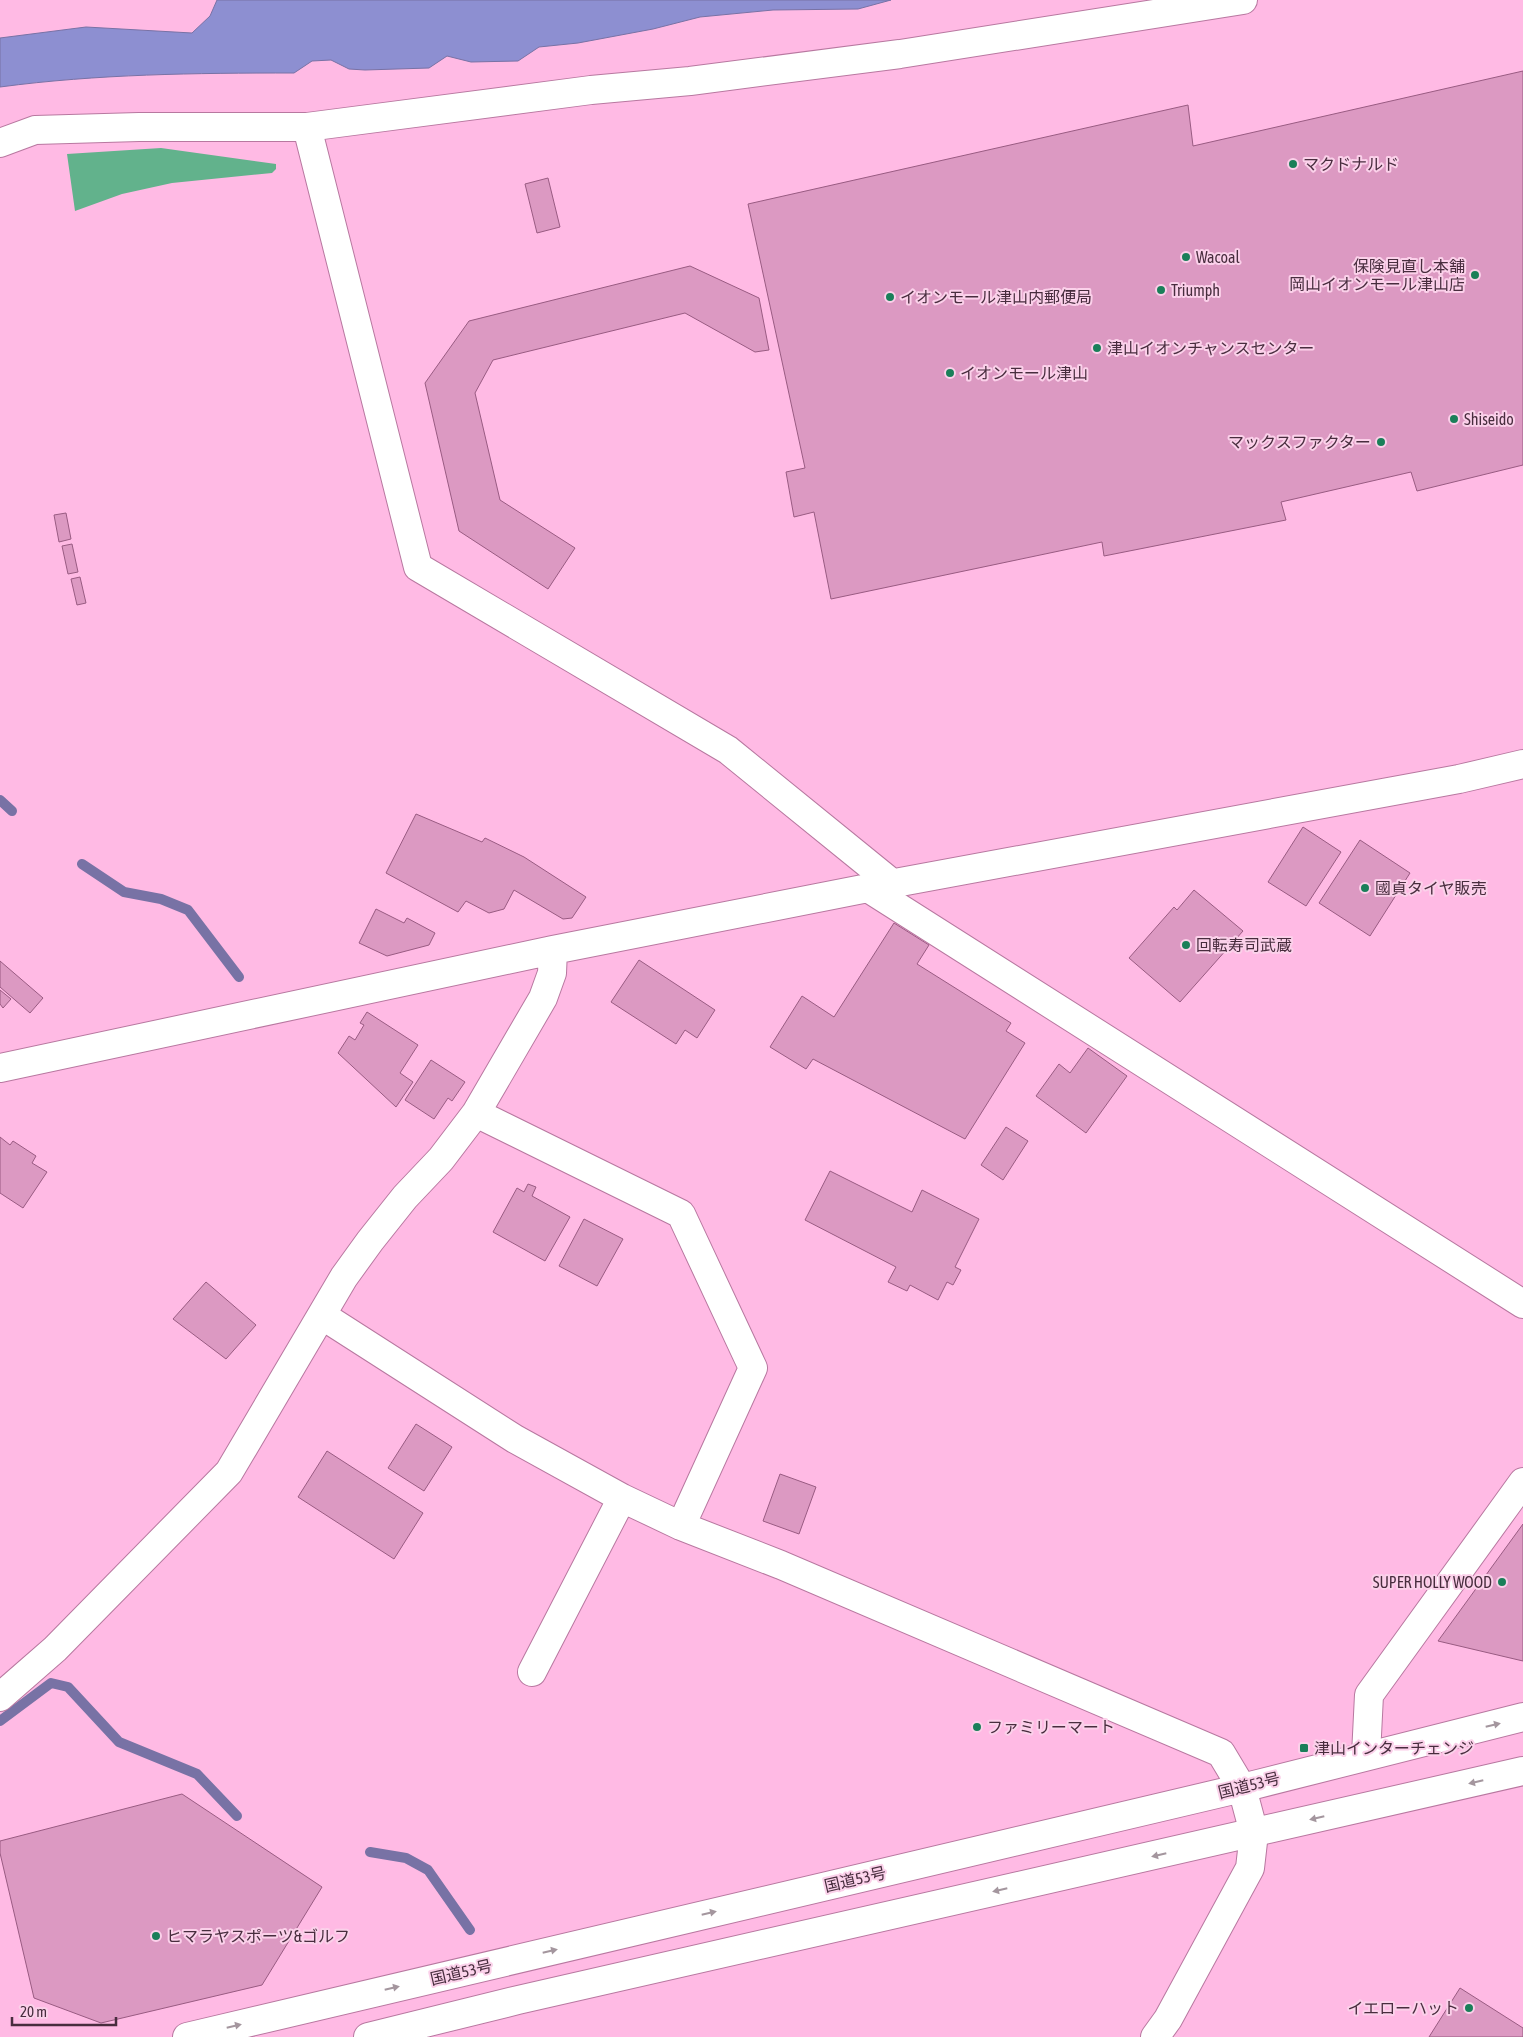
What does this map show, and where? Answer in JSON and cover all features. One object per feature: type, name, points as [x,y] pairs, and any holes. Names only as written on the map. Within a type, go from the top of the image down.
[{"type":"main road","points":[[0,143],[35,130],[140,127],[307,127],[591,90],[690,80],[900,54],[1243,0]]},
{"type":"main road","points":[[307,127],[418,567],[728,750],[881,886],[1523,1304]]},
{"type":"main road","points":[[0,1068],[554,950],[881,886],[1450,781],[1523,764]]},
{"type":"main road","points":[[0,1697],[55,1650],[229,1472],[323,1316],[344,1277],[405,1197],[441,1159],[476,1113],[543,998],[552,973],[554,950]]},
{"type":"main road","points":[[476,1113],[681,1214],[753,1368],[681,1526]]},
{"type":"main road","points":[[323,1316],[515,1439],[622,1498],[681,1526],[781,1565],[1221,1753],[1242,1788],[1254,1833],[1250,1868],[1168,2019],[1154,2037]]},
{"type":"main road","points":[[1366,1755],[1369,1695],[1523,1482]]},
{"type":"main road","points":[[532,1672],[622,1498]]},
{"type":"main road","name":"国道53号","points":[[187,2037],[1242,1788],[1366,1755],[1523,1717]]},
{"type":"main road","points":[[368,2037],[527,1998],[1523,1771]]},
{"type":"green space","points":[[161,148],[276,164],[276,169],[272,173],[172,183],[122,194],[75,211],[67,154]]},
{"type":"water","points":[[217,0],[891,0],[858,9],[773,10],[700,17],[653,29],[578,43],[539,47],[518,61],[471,62],[447,56],[429,68],[365,70],[349,69],[331,60],[312,61],[294,73],[110,77],[0,87],[0,38],[86,27],[192,33],[210,16]]},
{"type":"building","points":[[1523,71],[1523,465],[1417,491],[1411,472],[1281,502],[1286,520],[1104,556],[1102,542],[831,599],[814,512],[794,517],[786,472],[805,468],[748,204],[1188,105],[1193,146]]},
{"type":"building","points":[[548,178],[560,227],[537,233],[525,184]]},
{"type":"building","points":[[690,266],[759,298],[769,350],[755,352],[685,313],[493,360],[475,393],[500,500],[575,548],[548,589],[459,531],[425,383],[469,321]]},
{"type":"building","points":[[66,513],[71,539],[59,542],[54,515]]},
{"type":"building","points":[[72,544],[78,572],[68,574],[62,546]]},
{"type":"building","points":[[80,577],[86,603],[77,605],[71,579]]},
{"type":"building","points":[[416,814],[482,842],[485,838],[524,857],[586,897],[572,918],[563,919],[514,890],[504,909],[489,913],[466,901],[458,912],[386,873]]},
{"type":"building","points":[[1303,827],[1341,852],[1306,906],[1268,882]]},
{"type":"building","name":"國貞タイヤ販売","points":[[1360,840],[1410,873],[1370,936],[1319,903]]},
{"type":"building","name":"回転寿司武蔵","points":[[1194,890],[1243,931],[1180,1002],[1129,958],[1174,907],[1177,910]]},
{"type":"building","points":[[376,909],[404,923],[407,918],[435,933],[429,945],[387,956],[359,943]]},
{"type":"building","points":[[894,923],[929,945],[917,964],[1011,1023],[1006,1031],[1025,1043],[965,1139],[813,1059],[806,1069],[770,1047],[802,996],[834,1017]]},
{"type":"building","points":[[639,960],[715,1010],[697,1038],[685,1030],[676,1044],[611,1002]]},
{"type":"building","points":[[0,961],[43,998],[30,1013],[0,987]]},
{"type":"building","points":[[0,990],[11,999],[3,1008],[0,1004]]},
{"type":"building","points":[[367,1012],[418,1045],[400,1073],[413,1082],[396,1107],[338,1053],[349,1036],[355,1040],[364,1025],[360,1023]]},
{"type":"building","points":[[1088,1048],[1127,1076],[1086,1133],[1036,1096],[1059,1064],[1070,1073]]},
{"type":"building","points":[[431,1060],[465,1082],[452,1101],[448,1098],[434,1119],[405,1100]]},
{"type":"building","points":[[1006,1127],[1028,1141],[1003,1180],[981,1165]]},
{"type":"building","points":[[0,1137],[10,1145],[13,1141],[36,1156],[32,1163],[47,1172],[23,1208],[0,1193]]},
{"type":"building","points":[[830,1171],[912,1212],[922,1190],[979,1219],[955,1267],[961,1270],[953,1285],[947,1282],[938,1300],[910,1285],[907,1291],[888,1282],[896,1267],[805,1220]]},
{"type":"building","points":[[528,1184],[536,1187],[532,1196],[570,1217],[545,1261],[493,1232],[517,1188],[524,1192]]},
{"type":"building","points":[[584,1219],[623,1239],[597,1286],[559,1266]]},
{"type":"building","points":[[206,1282],[256,1325],[226,1359],[173,1319]]},
{"type":"building","points":[[416,1424],[452,1447],[424,1491],[388,1468]]},
{"type":"building","points":[[327,1451],[423,1513],[394,1559],[298,1497]]},
{"type":"building","points":[[780,1474],[816,1487],[799,1534],[763,1521]]},
{"type":"building","name":"SUPER HOLLY WOOD","points":[[1523,1524],[1523,1661],[1438,1641]]},
{"type":"building","name":"ヒマラヤスポーツ&ゴルフ","points":[[182,1794],[322,1887],[262,1985],[101,2023],[34,1998],[0,1853],[0,1841]]},
{"type":"building","name":"イエローハット","points":[[1460,1988],[1523,2028],[1523,2037],[1429,2037]]},
{"type":"waterway","points":[[0,800],[12,811]]},
{"type":"waterway","points":[[82,864],[124,892],[161,899],[188,910],[239,977]]},
{"type":"waterway","points":[[0,1721],[51,1683],[68,1687],[119,1742],[197,1774],[237,1816]]},
{"type":"waterway","points":[[370,1852],[406,1858],[428,1870],[470,1930]]},
{"type":"place","name":"マクドナルド","points":[[1293,164]]},
{"type":"place","name":"Wacoal","points":[[1186,257]]},
{"type":"place","name":"保険見直し本舗 岡山イオンモール津山店","points":[[1475,275]]},
{"type":"place","name":"Triumph","points":[[1161,290]]},
{"type":"place","name":"イオンモール津山内郵便局","points":[[890,297]]},
{"type":"place","name":"津山イオンチャンスセンター","points":[[1097,348]]},
{"type":"place","name":"イオンモール津山","points":[[950,373]]},
{"type":"place","name":"Shiseido","points":[[1454,419]]},
{"type":"place","name":"マックスファクター","points":[[1381,442]]},
{"type":"place","name":"國貞タイヤ販売","points":[[1365,888]]},
{"type":"place","name":"回転寿司武蔵","points":[[1186,945]]},
{"type":"place","name":"SUPER HOLLY WOOD","points":[[1502,1582]]},
{"type":"place","name":"ファミリーマート","points":[[977,1727]]},
{"type":"place","name":"津山インターチェンジ","points":[[1304,1748]]},
{"type":"place","name":"ヒマラヤスポーツ&ゴルフ","points":[[156,1936]]},
{"type":"place","name":"イエローハット","points":[[1469,2008]]}]
